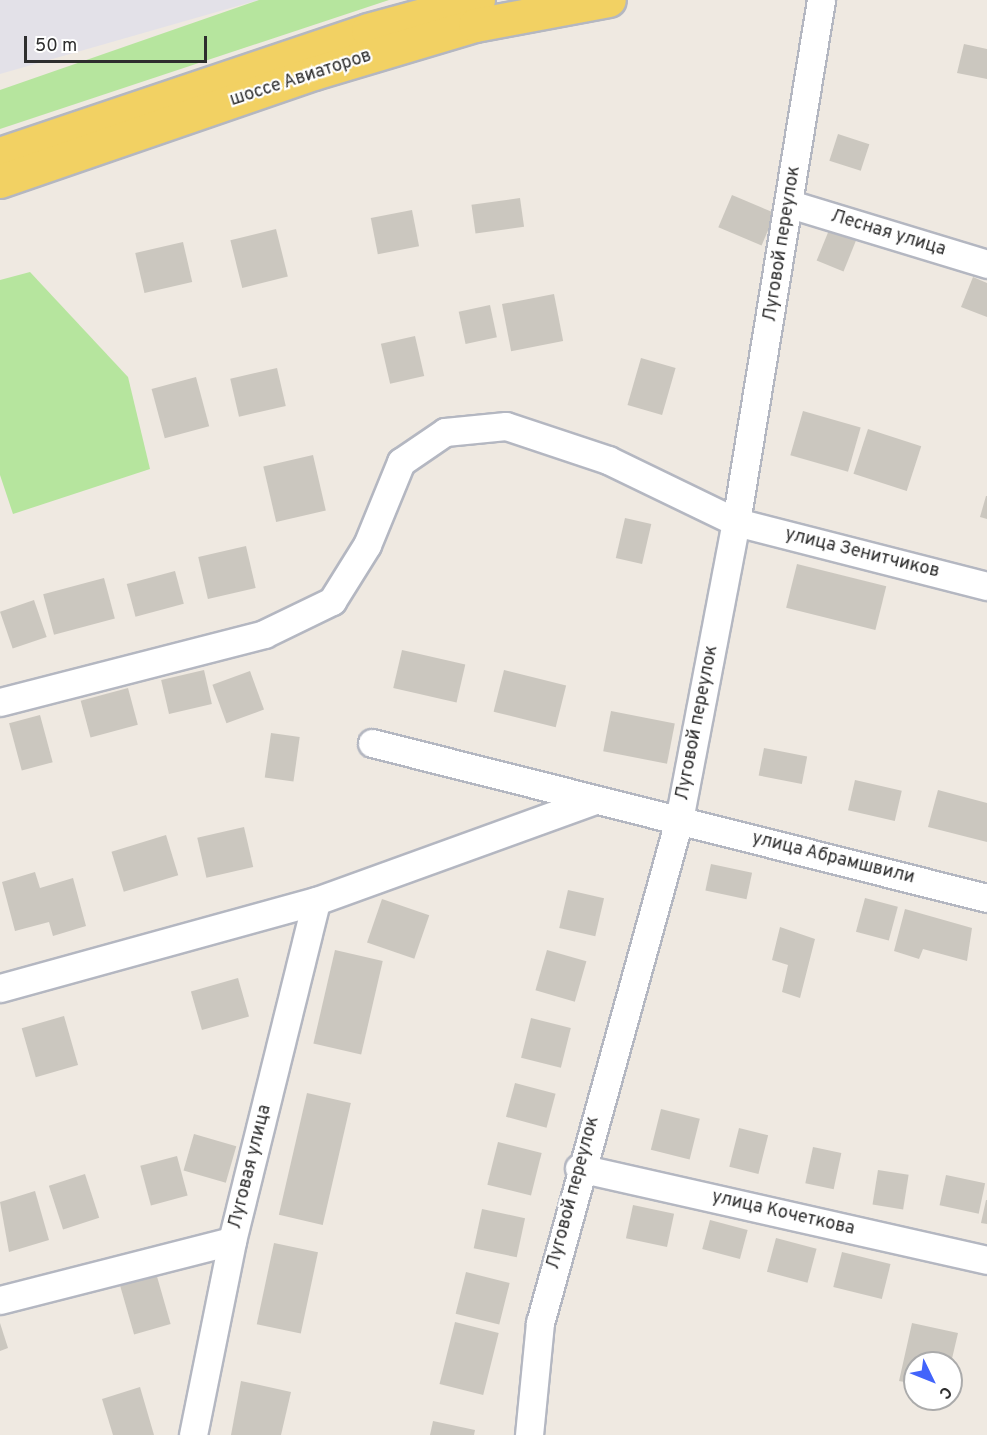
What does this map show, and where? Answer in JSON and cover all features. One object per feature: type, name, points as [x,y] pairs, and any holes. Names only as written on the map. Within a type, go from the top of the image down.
[{"type":"main road","name":"шоссе Авиаторов","points":[[0,154],[368,30],[478,0]]},
{"type":"main road","name":"шоссе Авиаторов","points":[[0,181],[314,73],[474,25],[609,0]]},
{"type":"street","name":"Луговой переулок","points":[[529,1435],[540,1323],[579,1168],[679,820],[736,522],[790,204],[821,0]]},
{"type":"street","name":"Лесная улица","points":[[790,204],[987,264]]},
{"type":"street","name":"улица Зенитчиков","points":[[0,702],[264,633],[332,601],[367,545],[401,462],[445,432],[506,426],[608,460],[736,522],[987,586]]},
{"type":"street","name":"улица Абрамшвили","points":[[372,743],[593,801],[679,820],[987,898]]},
{"type":"street","points":[[0,988],[316,901],[593,801]]},
{"type":"street","name":"Луговая улица","points":[[193,1435],[232,1241],[316,901]]},
{"type":"street","name":"улица Кочеткова","points":[[579,1168],[987,1260]]},
{"type":"street","points":[[0,1300],[232,1241]]},
{"type":"shaded area","points":[[0,0],[259,0],[0,74]]},
{"type":"green space","points":[[259,0],[389,0],[0,129],[0,90]]},
{"type":"green space","points":[[30,272],[128,377],[150,469],[13,514],[0,475],[0,280]]},
{"type":"building","points":[[964,44],[987,49],[987,79],[957,73]]},
{"type":"building","points":[[838,134],[869,144],[861,171],[829,161]]},
{"type":"building","points":[[732,195],[775,213],[762,246],[718,227]]},
{"type":"building","points":[[520,198],[524,227],[476,234],[471,205]]},
{"type":"building","points":[[412,210],[419,246],[378,254],[371,218]]},
{"type":"building","points":[[276,229],[288,277],[242,288],[230,240]]},
{"type":"building","points":[[829,230],[856,241],[844,271],[817,261]]},
{"type":"building","points":[[183,242],[192,282],[144,293],[135,253]]},
{"type":"building","points":[[973,277],[987,283],[987,317],[961,307]]},
{"type":"building","points":[[554,294],[563,341],[511,351],[502,304]]},
{"type":"building","points":[[490,305],[497,337],[466,344],[459,312]]},
{"type":"building","points":[[415,336],[424,376],[390,384],[381,344]]},
{"type":"building","points":[[641,358],[676,368],[662,415],[627,405]]},
{"type":"building","points":[[277,368],[286,406],[239,417],[230,379]]},
{"type":"building","points":[[196,377],[209,426],[165,438],[152,389]]},
{"type":"building","points":[[803,411],[861,428],[848,472],[790,455]]},
{"type":"building","points":[[868,429],[921,446],[907,491],[853,474]]},
{"type":"building","points":[[313,455],[326,511],[276,522],[263,466]]},
{"type":"building","points":[[987,496],[987,519],[980,517]]},
{"type":"building","points":[[625,518],[651,524],[642,564],[616,558]]},
{"type":"building","points":[[246,546],[256,588],[208,599],[198,557]]},
{"type":"building","points":[[797,564],[886,586],[875,630],[786,608]]},
{"type":"building","points":[[175,571],[184,604],[136,617],[127,584]]},
{"type":"building","points":[[104,578],[115,619],[54,635],[43,594]]},
{"type":"building","points":[[34,600],[47,637],[13,649],[0,612]]},
{"type":"building","points":[[402,650],[465,665],[457,703],[393,688]]},
{"type":"building","points":[[204,670],[212,704],[169,714],[161,680]]},
{"type":"building","points":[[504,670],[566,685],[556,727],[494,712]]},
{"type":"building","points":[[250,671],[264,710],[226,723],[212,685]]},
{"type":"building","points":[[128,688],[138,725],[91,737],[81,701]]},
{"type":"building","points":[[611,711],[675,723],[667,764],[603,751]]},
{"type":"building","points":[[40,715],[53,762],[22,771],[9,723]]},
{"type":"building","points":[[271,733],[300,737],[293,782],[265,778]]},
{"type":"building","points":[[764,748],[807,756],[802,784],[759,775]]},
{"type":"building","points":[[855,780],[902,791],[895,821],[848,810]]},
{"type":"building","points":[[938,790],[987,803],[987,842],[928,827]]},
{"type":"building","points":[[244,827],[253,867],[206,878],[197,838]]},
{"type":"building","points":[[166,835],[178,875],[124,892],[111,852]]},
{"type":"building","points":[[711,864],[752,873],[746,899],[705,890]]},
{"type":"building","points":[[35,872],[40,888],[73,878],[86,926],[53,936],[49,922],[15,931],[2,882]]},
{"type":"building","points":[[568,890],[604,898],[595,936],[559,928]]},
{"type":"building","points":[[865,898],[898,907],[889,941],[856,932]]},
{"type":"building","points":[[382,899],[429,915],[414,959],[367,942]]},
{"type":"building","points":[[905,909],[972,928],[967,961],[923,949],[919,959],[894,951]]},
{"type":"building","points":[[780,927],[815,939],[800,998],[782,992],[788,965],[772,960]]},
{"type":"building","points":[[335,950],[383,961],[361,1055],[313,1044]]},
{"type":"building","points":[[547,950],[586,961],[575,1002],[535,990]]},
{"type":"building","points":[[238,978],[249,1016],[202,1030],[191,992]]},
{"type":"building","points":[[64,1016],[78,1065],[36,1077],[22,1028]]},
{"type":"building","points":[[531,1018],[571,1028],[561,1068],[521,1058]]},
{"type":"building","points":[[515,1083],[556,1094],[547,1128],[506,1117]]},
{"type":"building","points":[[307,1093],[351,1103],[323,1225],[279,1215]]},
{"type":"building","points":[[661,1109],[700,1119],[690,1159],[651,1150]]},
{"type":"building","points":[[739,1128],[768,1135],[758,1174],[729,1167]]},
{"type":"building","points":[[194,1134],[236,1146],[226,1183],[184,1171]]},
{"type":"building","points":[[498,1142],[542,1153],[531,1196],[487,1185]]},
{"type":"building","points":[[813,1147],[841,1153],[834,1189],[805,1183]]},
{"type":"building","points":[[177,1156],[188,1196],[151,1205],[140,1166]]},
{"type":"building","points":[[878,1170],[909,1175],[903,1209],[873,1205]]},
{"type":"building","points":[[85,1174],[99,1218],[63,1229],[49,1186]]},
{"type":"building","points":[[946,1175],[985,1183],[979,1214],[940,1205]]},
{"type":"building","points":[[35,1191],[49,1240],[9,1252],[0,1202]]},
{"type":"building","points":[[987,1200],[987,1224],[981,1223]]},
{"type":"building","points":[[633,1205],[674,1214],[667,1247],[626,1238]]},
{"type":"building","points":[[482,1209],[525,1218],[517,1257],[474,1248]]},
{"type":"building","points":[[710,1220],[748,1230],[740,1259],[702,1249]]},
{"type":"building","points":[[776,1238],[817,1249],[808,1283],[767,1272]]},
{"type":"building","points":[[274,1243],[318,1252],[301,1334],[257,1324]]},
{"type":"building","points":[[842,1252],[891,1264],[882,1299],[833,1287]]},
{"type":"building","points":[[466,1272],[510,1283],[499,1325],[456,1314]]},
{"type":"building","points":[[156,1273],[171,1324],[134,1334],[119,1283]]},
{"type":"building","points":[[455,1322],[499,1333],[483,1395],[440,1384]]},
{"type":"building","points":[[0,1323],[8,1348],[0,1351]]},
{"type":"building","points":[[912,1323],[958,1333],[954,1351],[906,1351]]},
{"type":"building","points":[[903,1363],[903,1382],[899,1381]]},
{"type":"building","points":[[241,1381],[291,1392],[281,1435],[231,1435]]},
{"type":"building","points":[[140,1387],[154,1435],[113,1435],[102,1399]]},
{"type":"building","points":[[433,1421],[475,1430],[474,1435],[430,1435]]}]
